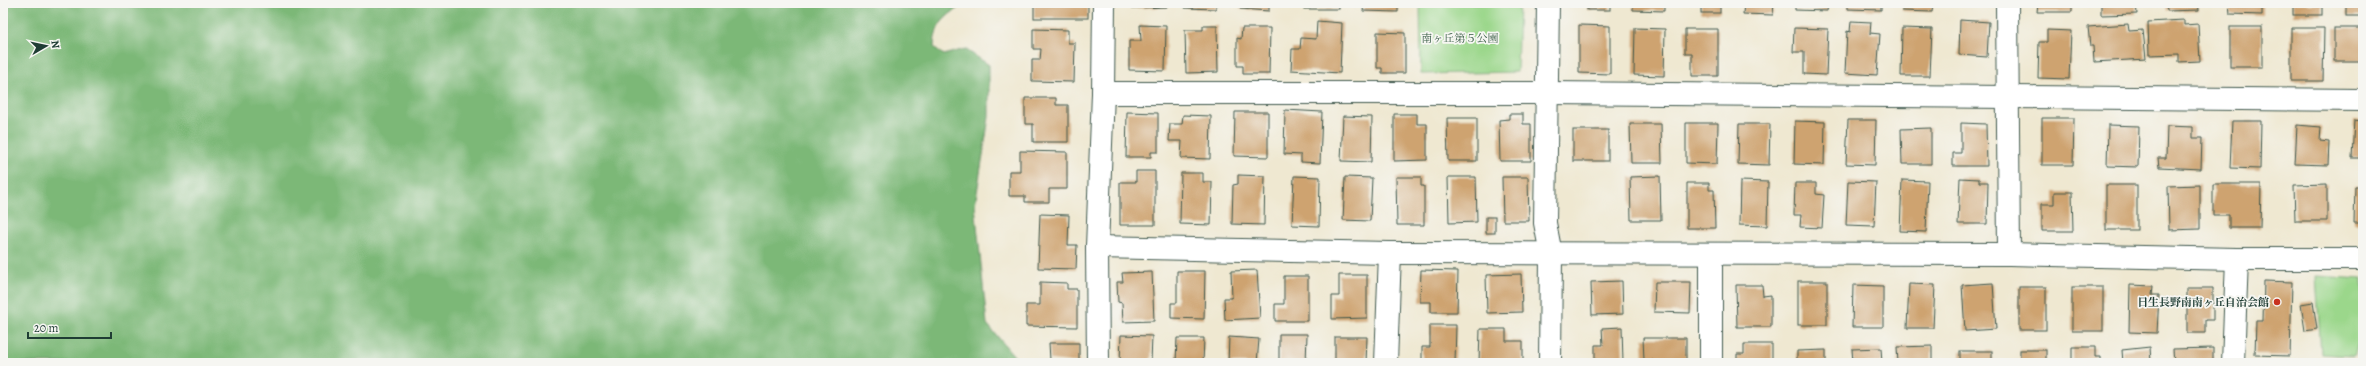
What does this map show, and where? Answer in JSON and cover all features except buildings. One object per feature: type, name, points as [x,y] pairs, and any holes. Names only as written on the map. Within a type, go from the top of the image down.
[{"type":"street","points":[[1098,363],[1097,248],[1103,92],[1104,3]]},
{"type":"street","points":[[1548,3],[1545,223],[1551,254],[1550,363]]},
{"type":"street","points":[[2007,3],[2009,254]]},
{"type":"street","points":[[1103,92],[1546,93],[2363,100]]},
{"type":"street","points":[[1097,248],[1390,253],[2009,254],[2237,259],[2363,259]]},
{"type":"street","points":[[1386,363],[1390,253]]},
{"type":"street","points":[[1711,254],[1711,363]]},
{"type":"street","points":[[2234,363],[2237,259]]},
{"type":"green space","points":[[3,3],[965,3],[947,16],[939,26],[934,47],[944,55],[965,49],[989,65],[989,117],[975,205],[987,324],[1020,363],[3,363]]},
{"type":"green space","name":"南ヶ丘第５公園","points":[[1420,3],[1519,3],[1517,72],[1421,74]]},
{"type":"green space","points":[[2316,276],[2363,279],[2363,329],[2353,356],[2321,354]]},
{"type":"place","name":"日生長野南南ヶ丘自治会館","points":[[2277,302]]}]
